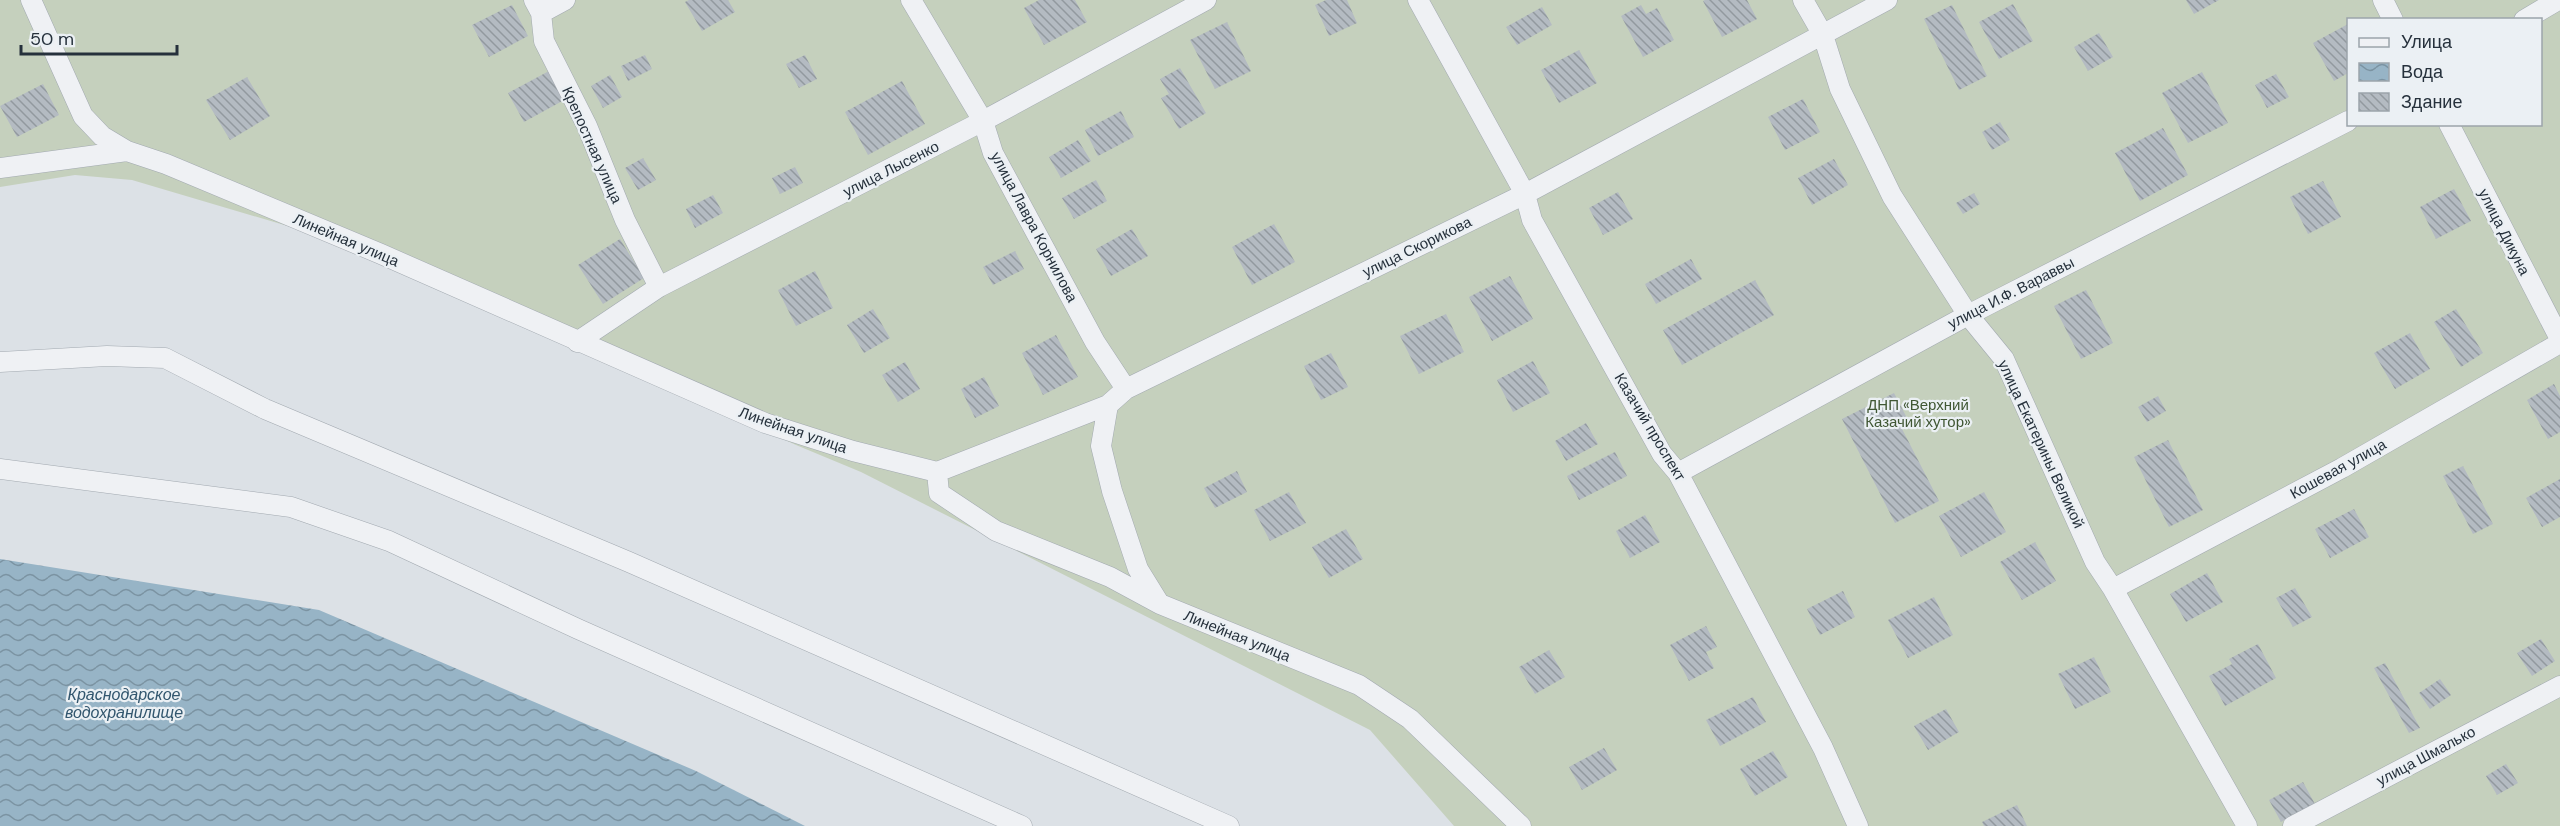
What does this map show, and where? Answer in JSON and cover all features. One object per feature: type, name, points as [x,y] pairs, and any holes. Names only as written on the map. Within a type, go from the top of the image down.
[{"type":"street","points":[[31,0],[83,116],[102,136],[127,151]]},
{"type":"street","points":[[537,7],[565,0]]},
{"type":"street","name":"улица Лавра Корнилова","points":[[911,0],[983,122],[993,153],[1095,342],[1126,389]]},
{"type":"street","name":"улица Лысенко","points":[[578,342],[659,287],[983,122],[1206,0]]},
{"type":"street","name":"Казачий проспект","points":[[1418,0],[1525,194],[1532,220],[1662,453],[1678,473],[1823,748],[1858,826]]},
{"type":"street","name":"улица Екатерины Великой","points":[[1803,0],[1823,35],[1840,89],[1892,196],[1968,315],[2004,359],[2095,562],[2113,589],[2247,826]]},
{"type":"street","name":"улица Скорикова","points":[[937,471],[1108,405],[1126,389],[1525,194],[1887,0]]},
{"type":"street","points":[[2383,0],[2392,18]]},
{"type":"street","points":[[2527,18],[2558,0]]},
{"type":"street","name":"Крепостная улица","points":[[537,7],[544,41],[587,126],[625,220],[659,287]]},
{"type":"street","name":"улица И.Ф. Вараввы","points":[[1678,473],[1968,315],[2347,121]]},
{"type":"street","name":"улица Дикуна","points":[[2450,126],[2560,341]]},
{"type":"street","name":"Линейная улица","points":[[0,168],[127,151],[166,164],[381,254],[765,423],[853,451],[937,471],[939,493],[996,531],[1110,577],[1160,604],[1359,686],[1410,719],[1521,826]]},
{"type":"street","name":"Кошевая улица","points":[[2113,589],[2342,468],[2560,341]]},
{"type":"street","points":[[0,362],[107,356],[165,358],[265,409],[629,562],[1229,826]]},
{"type":"street","points":[[1108,405],[1101,446],[1112,491],[1138,569],[1160,604]]},
{"type":"street","points":[[0,469],[268,504],[302,511],[388,542],[1022,826]]},
{"type":"street","name":"улица Шмалько","points":[[2292,826],[2560,686]]},
{"type":"green space","name":"ДНП «Верхний Казачий хутор»","points":[[0,0],[2560,0],[2560,826],[1454,826],[1370,730],[861,472],[796,445],[382,254],[132,180],[75,175],[0,187]]},
{"type":"water","name":"Краснодарское водохранилище","points":[[0,559],[319,610],[696,771],[805,826],[0,826]]},
{"type":"building","points":[[689,0],[728,0],[735,12],[702,31],[685,2]]},
{"type":"building","points":[[1039,0],[1075,0],[1087,22],[1044,45],[1024,8]]},
{"type":"building","points":[[1326,0],[1347,0],[1357,23],[1329,36],[1315,5]]},
{"type":"building","points":[[1747,0],[1757,19],[1722,37],[1703,1]]},
{"type":"building","points":[[2186,0],[2219,0],[2194,14]]},
{"type":"building","points":[[2013,4],[2033,41],[1999,59],[1979,22]]},
{"type":"building","points":[[512,5],[528,36],[489,57],[472,25]]},
{"type":"building","points":[[1641,5],[1646,14],[1657,8],[1674,40],[1643,57],[1621,16]]},
{"type":"building","points":[[1952,5],[1987,76],[1959,90],[1924,19]]},
{"type":"building","points":[[1542,7],[1552,25],[1517,45],[1506,27]]},
{"type":"building","points":[[1227,22],[1251,71],[1215,89],[1190,40]]},
{"type":"building","points":[[2347,25],[2347,74],[2334,81],[2313,43]]},
{"type":"building","points":[[2099,33],[2113,57],[2088,71],[2074,47]]},
{"type":"building","points":[[1579,50],[1597,83],[1559,103],[1541,70]]},
{"type":"building","points":[[645,55],[652,69],[628,81],[621,66]]},
{"type":"building","points":[[805,55],[817,79],[799,88],[786,64]]},
{"type":"building","points":[[1180,68],[1206,113],[1179,129],[1161,98],[1169,94],[1160,79]]},
{"type":"building","points":[[549,71],[566,99],[524,122],[508,93]]},
{"type":"building","points":[[2202,72],[2228,123],[2188,143],[2162,93]]},
{"type":"building","points":[[2276,74],[2289,97],[2267,108],[2255,85]]},
{"type":"building","points":[[610,75],[622,97],[603,108],[591,86]]},
{"type":"building","points":[[247,77],[270,116],[230,140],[206,100]]},
{"type":"building","points":[[902,81],[925,124],[868,155],[845,112]]},
{"type":"building","points":[[43,84],[59,115],[17,137],[0,106]]},
{"type":"building","points":[[1803,99],[1820,132],[1785,150],[1768,117]]},
{"type":"building","points":[[1121,111],[1134,137],[1098,156],[1085,130]]},
{"type":"building","points":[[2000,122],[2010,140],[1992,150],[1982,132]]},
{"type":"building","points":[[2163,128],[2188,175],[2140,201],[2115,153]]},
{"type":"building","points":[[1078,140],[1091,161],[1061,178],[1049,157]]},
{"type":"building","points":[[643,158],[656,180],[638,190],[625,168]]},
{"type":"building","points":[[1834,159],[1848,185],[1812,205],[1798,178]]},
{"type":"building","points":[[795,167],[803,183],[780,194],[772,178]]},
{"type":"building","points":[[1096,180],[1107,201],[1074,219],[1062,198]]},
{"type":"building","points":[[2323,181],[2341,217],[2308,234],[2290,197]]},
{"type":"building","points":[[2454,189],[2471,221],[2436,239],[2420,207]]},
{"type":"building","points":[[1618,192],[1633,219],[1603,235],[1589,208]]},
{"type":"building","points":[[1974,193],[1980,204],[1963,214],[1956,203]]},
{"type":"building","points":[[713,195],[723,213],[695,228],[686,209]]},
{"type":"building","points":[[1274,224],[1295,262],[1252,285],[1232,247]]},
{"type":"building","points":[[1132,229],[1148,256],[1111,276],[1096,249]]},
{"type":"building","points":[[620,239],[644,278],[603,304],[578,265]]},
{"type":"building","points":[[1015,251],[1024,269],[993,285],[983,267]]},
{"type":"building","points":[[1691,259],[1702,279],[1656,304],[1645,284]]},
{"type":"building","points":[[815,271],[833,308],[796,326],[778,290]]},
{"type":"building","points":[[1510,276],[1533,319],[1492,341],[1469,297]]},
{"type":"building","points":[[1755,280],[1774,315],[1682,365],[1663,330]]},
{"type":"building","points":[[2086,290],[2113,343],[2081,359],[2054,306]]},
{"type":"building","points":[[873,309],[890,338],[864,353],[847,325]]},
{"type":"building","points":[[2456,309],[2483,353],[2461,367],[2434,322]]},
{"type":"building","points":[[1446,314],[1464,352],[1419,374],[1400,336]]},
{"type":"building","points":[[2410,333],[2430,369],[2395,389],[2374,353]]},
{"type":"building","points":[[1056,335],[1078,377],[1043,395],[1022,353]]},
{"type":"building","points":[[1331,353],[1348,387],[1321,400],[1304,366]]},
{"type":"building","points":[[1533,361],[1550,393],[1513,412],[1497,380]]},
{"type":"building","points":[[905,362],[920,389],[898,402],[882,375]]},
{"type":"building","points":[[984,377],[999,406],[975,418],[961,389]]},
{"type":"building","points":[[2554,384],[2560,396],[2560,432],[2548,439],[2527,400]]},
{"type":"building","points":[[1894,393],[1908,420],[1900,425],[1939,501],[1895,523],[1842,419]]},
{"type":"building","points":[[2158,396],[2166,411],[2147,422],[2138,407]]},
{"type":"building","points":[[1586,423],[1598,444],[1566,461],[1555,441]]},
{"type":"building","points":[[2168,440],[2203,510],[2169,527],[2134,457]]},
{"type":"building","points":[[1615,452],[1627,476],[1579,500],[1567,476]]},
{"type":"building","points":[[2463,466],[2493,524],[2473,534],[2443,476]]},
{"type":"building","points":[[1237,471],[1247,492],[1215,508],[1204,488]]},
{"type":"building","points":[[2560,479],[2560,517],[2542,527],[2526,498]]},
{"type":"building","points":[[1289,492],[1306,523],[1270,541],[1254,510]]},
{"type":"building","points":[[1984,492],[2006,532],[1961,557],[1939,516]]},
{"type":"building","points":[[2354,509],[2369,537],[2330,558],[2315,529]]},
{"type":"building","points":[[1645,515],[1660,542],[1630,558],[1616,531]]},
{"type":"building","points":[[1346,529],[1363,559],[1329,578],[1312,547]]},
{"type":"building","points":[[2035,542],[2056,581],[2022,600],[2000,562]]},
{"type":"building","points":[[2207,573],[2223,602],[2186,622],[2170,594]]},
{"type":"building","points":[[2295,588],[2312,617],[2293,627],[2276,598]]},
{"type":"building","points":[[1843,591],[1855,617],[1820,635],[1807,609]]},
{"type":"building","points":[[1934,597],[1953,635],[1908,658],[1888,620]]},
{"type":"building","points":[[1706,626],[1717,647],[1706,652],[1714,668],[1689,681],[1670,645]]},
{"type":"building","points":[[2541,639],[2555,661],[2532,676],[2517,653]]},
{"type":"building","points":[[2258,644],[2276,678],[2225,706],[2209,676],[2232,664],[2229,659]]},
{"type":"building","points":[[1549,650],[1565,677],[1535,694],[1519,667]]},
{"type":"building","points":[[2094,657],[2111,692],[2075,709],[2058,674]]},
{"type":"building","points":[[2385,663],[2420,728],[2409,733],[2374,668]]},
{"type":"building","points":[[2440,679],[2451,695],[2430,709],[2419,693]]},
{"type":"building","points":[[1753,697],[1766,722],[1720,746],[1706,720]]},
{"type":"building","points":[[1946,709],[1959,732],[1928,750],[1914,726]]},
{"type":"building","points":[[1604,748],[1617,770],[1582,790],[1569,767]]},
{"type":"building","points":[[1773,751],[1788,777],[1755,796],[1740,769]]},
{"type":"building","points":[[2506,764],[2518,783],[2497,795],[2486,776]]},
{"type":"building","points":[[2303,782],[2315,804],[2281,822],[2269,800]]},
{"type":"building","points":[[2017,805],[2027,826],[1984,826],[1982,822]]}]
